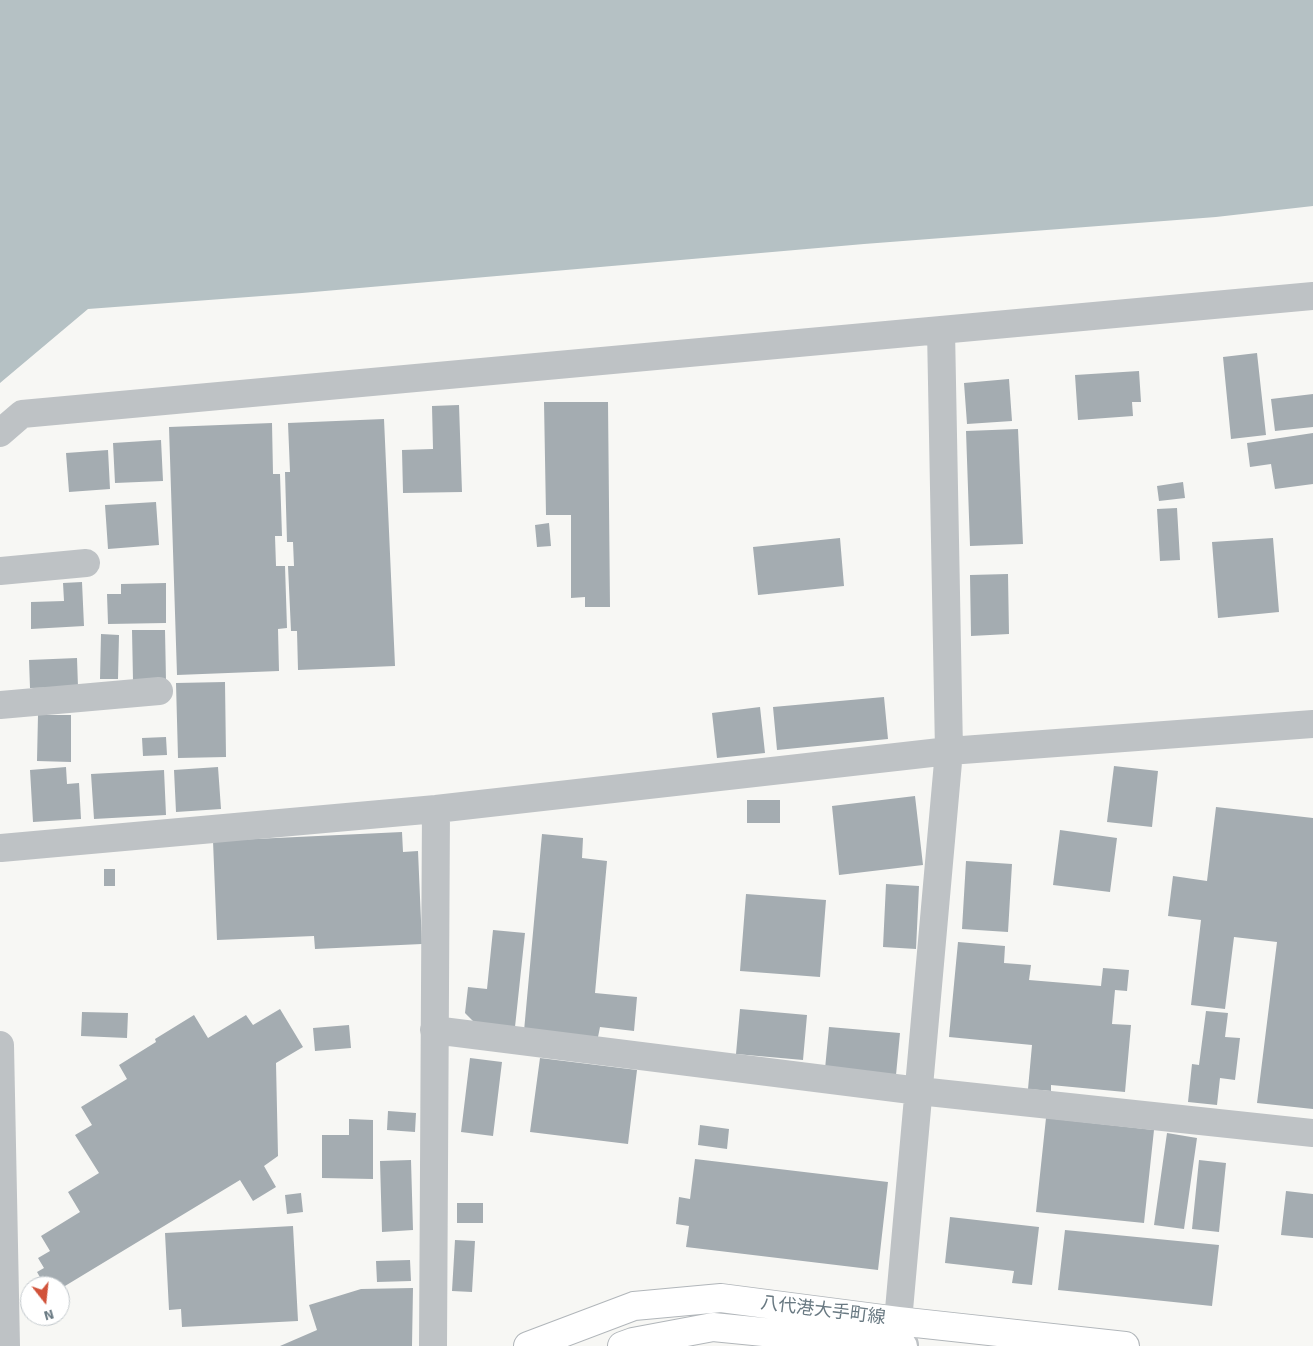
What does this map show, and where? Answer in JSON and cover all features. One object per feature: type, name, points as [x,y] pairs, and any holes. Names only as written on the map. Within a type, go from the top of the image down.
[{"type":"main road","name":"八代港大手町線","points":[[528,1346],[634,1306],[721,1298],[902,1338]]},
{"type":"main road","name":"八代港大手町線","points":[[622,1346],[633,1342],[712,1327],[902,1338],[1125,1346]]},
{"type":"street","points":[[0,433],[22,414],[1313,296]]},
{"type":"street","points":[[902,1338],[918,1090],[949,751],[941,330]]},
{"type":"street","points":[[0,571],[86,563]]},
{"type":"street","points":[[0,705],[159,692]]},
{"type":"street","points":[[0,848],[436,809],[949,751],[1313,724]]},
{"type":"street","points":[[433,1346],[436,809]]},
{"type":"street","points":[[0,837],[0,862]]},
{"type":"street","points":[[434,1030],[918,1090],[1313,1133]]},
{"type":"street","points":[[0,1045],[6,1346]]},
{"type":"shaded area","points":[[0,0],[1313,0],[1313,206],[1216,217],[864,244],[302,293],[88,309],[0,383]]},
{"type":"building","points":[[1257,353],[1266,435],[1231,439],[1223,357]]},
{"type":"building","points":[[1139,371],[1141,402],[1132,402],[1133,416],[1078,420],[1075,375]]},
{"type":"building","points":[[1009,379],[1012,421],[967,424],[964,383]]},
{"type":"building","points":[[1313,394],[1313,427],[1275,431],[1271,399]]},
{"type":"building","points":[[544,402],[608,402],[610,607],[585,607],[585,597],[571,598],[571,515],[546,515]]},
{"type":"building","points":[[459,405],[462,492],[403,493],[402,450],[433,449],[432,406]]},
{"type":"building","points":[[384,419],[395,666],[298,670],[297,631],[291,631],[288,566],[294,566],[293,542],[287,542],[285,472],[290,472],[288,423]]},
{"type":"building","points":[[272,423],[273,474],[280,474],[282,536],[275,536],[276,566],[285,566],[287,628],[278,629],[279,671],[177,675],[169,427]]},
{"type":"building","points":[[1018,429],[1023,544],[970,546],[966,431]]},
{"type":"building","points":[[1313,433],[1313,484],[1275,489],[1271,464],[1250,467],[1247,443]]},
{"type":"building","points":[[161,440],[163,481],[115,483],[113,443]]},
{"type":"building","points":[[108,450],[110,489],[69,492],[66,453]]},
{"type":"building","points":[[1183,482],[1185,498],[1159,501],[1157,486]]},
{"type":"building","points":[[156,502],[159,545],[108,549],[105,505]]},
{"type":"building","points":[[1177,508],[1180,560],[1160,561],[1157,509]]},
{"type":"building","points":[[549,523],[551,546],[537,547],[535,525]]},
{"type":"building","points":[[840,538],[844,586],[758,595],[753,547]]},
{"type":"building","points":[[1273,538],[1279,612],[1218,618],[1212,542]]},
{"type":"building","points":[[1008,574],[1009,634],[971,636],[970,575]]},
{"type":"building","points":[[82,582],[84,626],[31,629],[31,602],[64,601],[63,583]]},
{"type":"building","points":[[166,583],[166,623],[108,624],[107,594],[121,594],[121,584]]},
{"type":"building","points":[[132,630],[165,630],[166,681],[133,681]]},
{"type":"building","points":[[101,634],[119,635],[118,679],[100,679]]},
{"type":"building","points":[[77,658],[78,687],[30,688],[29,660]]},
{"type":"building","points":[[225,682],[226,757],[178,758],[176,683]]},
{"type":"building","points":[[884,697],[888,739],[777,750],[773,707]]},
{"type":"building","points":[[760,707],[765,753],[717,758],[712,713]]},
{"type":"building","points":[[38,715],[71,715],[71,762],[37,761]]},
{"type":"building","points":[[166,737],[167,755],[143,756],[142,738]]},
{"type":"building","points":[[1114,766],[1158,771],[1152,827],[1107,822]]},
{"type":"building","points":[[66,767],[67,784],[79,783],[81,819],[33,822],[30,770]]},
{"type":"building","points":[[218,767],[221,809],[176,812],[174,770]]},
{"type":"building","points":[[164,770],[166,815],[94,819],[91,774]]},
{"type":"building","points":[[915,796],[923,865],[839,875],[832,806]]},
{"type":"building","points":[[747,800],[780,800],[780,823],[747,823]]},
{"type":"building","points":[[1216,807],[1313,818],[1313,1109],[1257,1103],[1277,942],[1234,937],[1225,1009],[1191,1005],[1201,920],[1168,916],[1173,876],[1207,881]]},
{"type":"building","points":[[1060,830],[1117,838],[1110,892],[1053,885]]},
{"type":"building","points":[[402,832],[403,852],[418,851],[422,944],[315,949],[314,936],[217,940],[213,841]]},
{"type":"building","points":[[542,834],[583,838],[582,858],[607,861],[595,993],[637,997],[634,1031],[600,1027],[598,1037],[524,1031]]},
{"type":"building","points":[[966,861],[1012,864],[1008,932],[962,929]]},
{"type":"building","points":[[104,869],[115,869],[115,886],[104,886]]},
{"type":"building","points":[[886,884],[919,886],[916,949],[883,947]]},
{"type":"building","points":[[746,894],[826,900],[820,977],[740,971]]},
{"type":"building","points":[[493,930],[525,933],[515,1027],[475,1023],[465,1013],[468,987],[487,989]]},
{"type":"building","points":[[958,942],[1005,946],[1004,963],[1031,965],[1029,980],[1101,986],[1103,968],[1129,970],[1127,991],[1115,990],[1112,1024],[1131,1025],[1125,1092],[1051,1085],[1051,1091],[1028,1089],[1032,1045],[949,1037]]},
{"type":"building","points":[[280,1009],[303,1047],[276,1063],[278,1156],[264,1166],[276,1187],[253,1201],[240,1180],[70,1283],[70,1276],[39,1276],[37,1272],[44,1268],[38,1258],[50,1251],[41,1236],[80,1212],[68,1192],[99,1173],[75,1135],[92,1125],[81,1107],[127,1079],[119,1065],[156,1042],[155,1039],[194,1015],[208,1038],[246,1015],[253,1025]]},
{"type":"building","points":[[740,1009],[807,1015],[803,1060],[736,1054]]},
{"type":"building","points":[[1206,1011],[1228,1013],[1225,1037],[1240,1038],[1235,1080],[1220,1078],[1217,1105],[1188,1102],[1192,1064],[1199,1065]]},
{"type":"building","points":[[82,1012],[128,1013],[127,1038],[81,1036]]},
{"type":"building","points":[[349,1025],[351,1048],[315,1051],[313,1028]]},
{"type":"building","points":[[829,1027],[900,1033],[896,1075],[825,1069]]},
{"type":"building","points":[[470,1058],[502,1062],[493,1136],[461,1132]]},
{"type":"building","points":[[540,1058],[637,1070],[628,1144],[530,1132]]},
{"type":"building","points":[[388,1111],[416,1113],[415,1132],[387,1130]]},
{"type":"building","points":[[1046,1118],[1154,1130],[1144,1223],[1036,1212]]},
{"type":"building","points":[[349,1119],[373,1120],[373,1179],[322,1178],[322,1135],[349,1135]]},
{"type":"building","points":[[700,1125],[729,1129],[727,1149],[698,1145]]},
{"type":"building","points":[[1167,1133],[1197,1138],[1184,1229],[1154,1225]]},
{"type":"building","points":[[695,1159],[888,1182],[878,1270],[686,1247],[689,1226],[676,1224],[679,1197],[690,1199]]},
{"type":"building","points":[[411,1160],[413,1230],[382,1232],[380,1161]]},
{"type":"building","points":[[1199,1160],[1226,1163],[1219,1232],[1192,1229]]},
{"type":"building","points":[[1286,1191],[1313,1194],[1313,1238],[1281,1235]]},
{"type":"building","points":[[301,1193],[303,1212],[287,1214],[285,1195]]},
{"type":"building","points":[[457,1203],[483,1203],[483,1223],[457,1223]]},
{"type":"building","points":[[950,1217],[1039,1227],[1032,1285],[1012,1283],[1014,1271],[945,1263]]},
{"type":"building","points":[[293,1226],[298,1321],[182,1327],[181,1309],[169,1310],[165,1233]]},
{"type":"building","points":[[1065,1230],[1219,1245],[1212,1306],[1058,1290]]},
{"type":"building","points":[[455,1240],[475,1241],[472,1292],[452,1291]]},
{"type":"building","points":[[410,1260],[411,1281],[377,1282],[376,1261]]},
{"type":"building","points":[[413,1288],[412,1346],[280,1346],[317,1330],[309,1305],[361,1289]]}]
